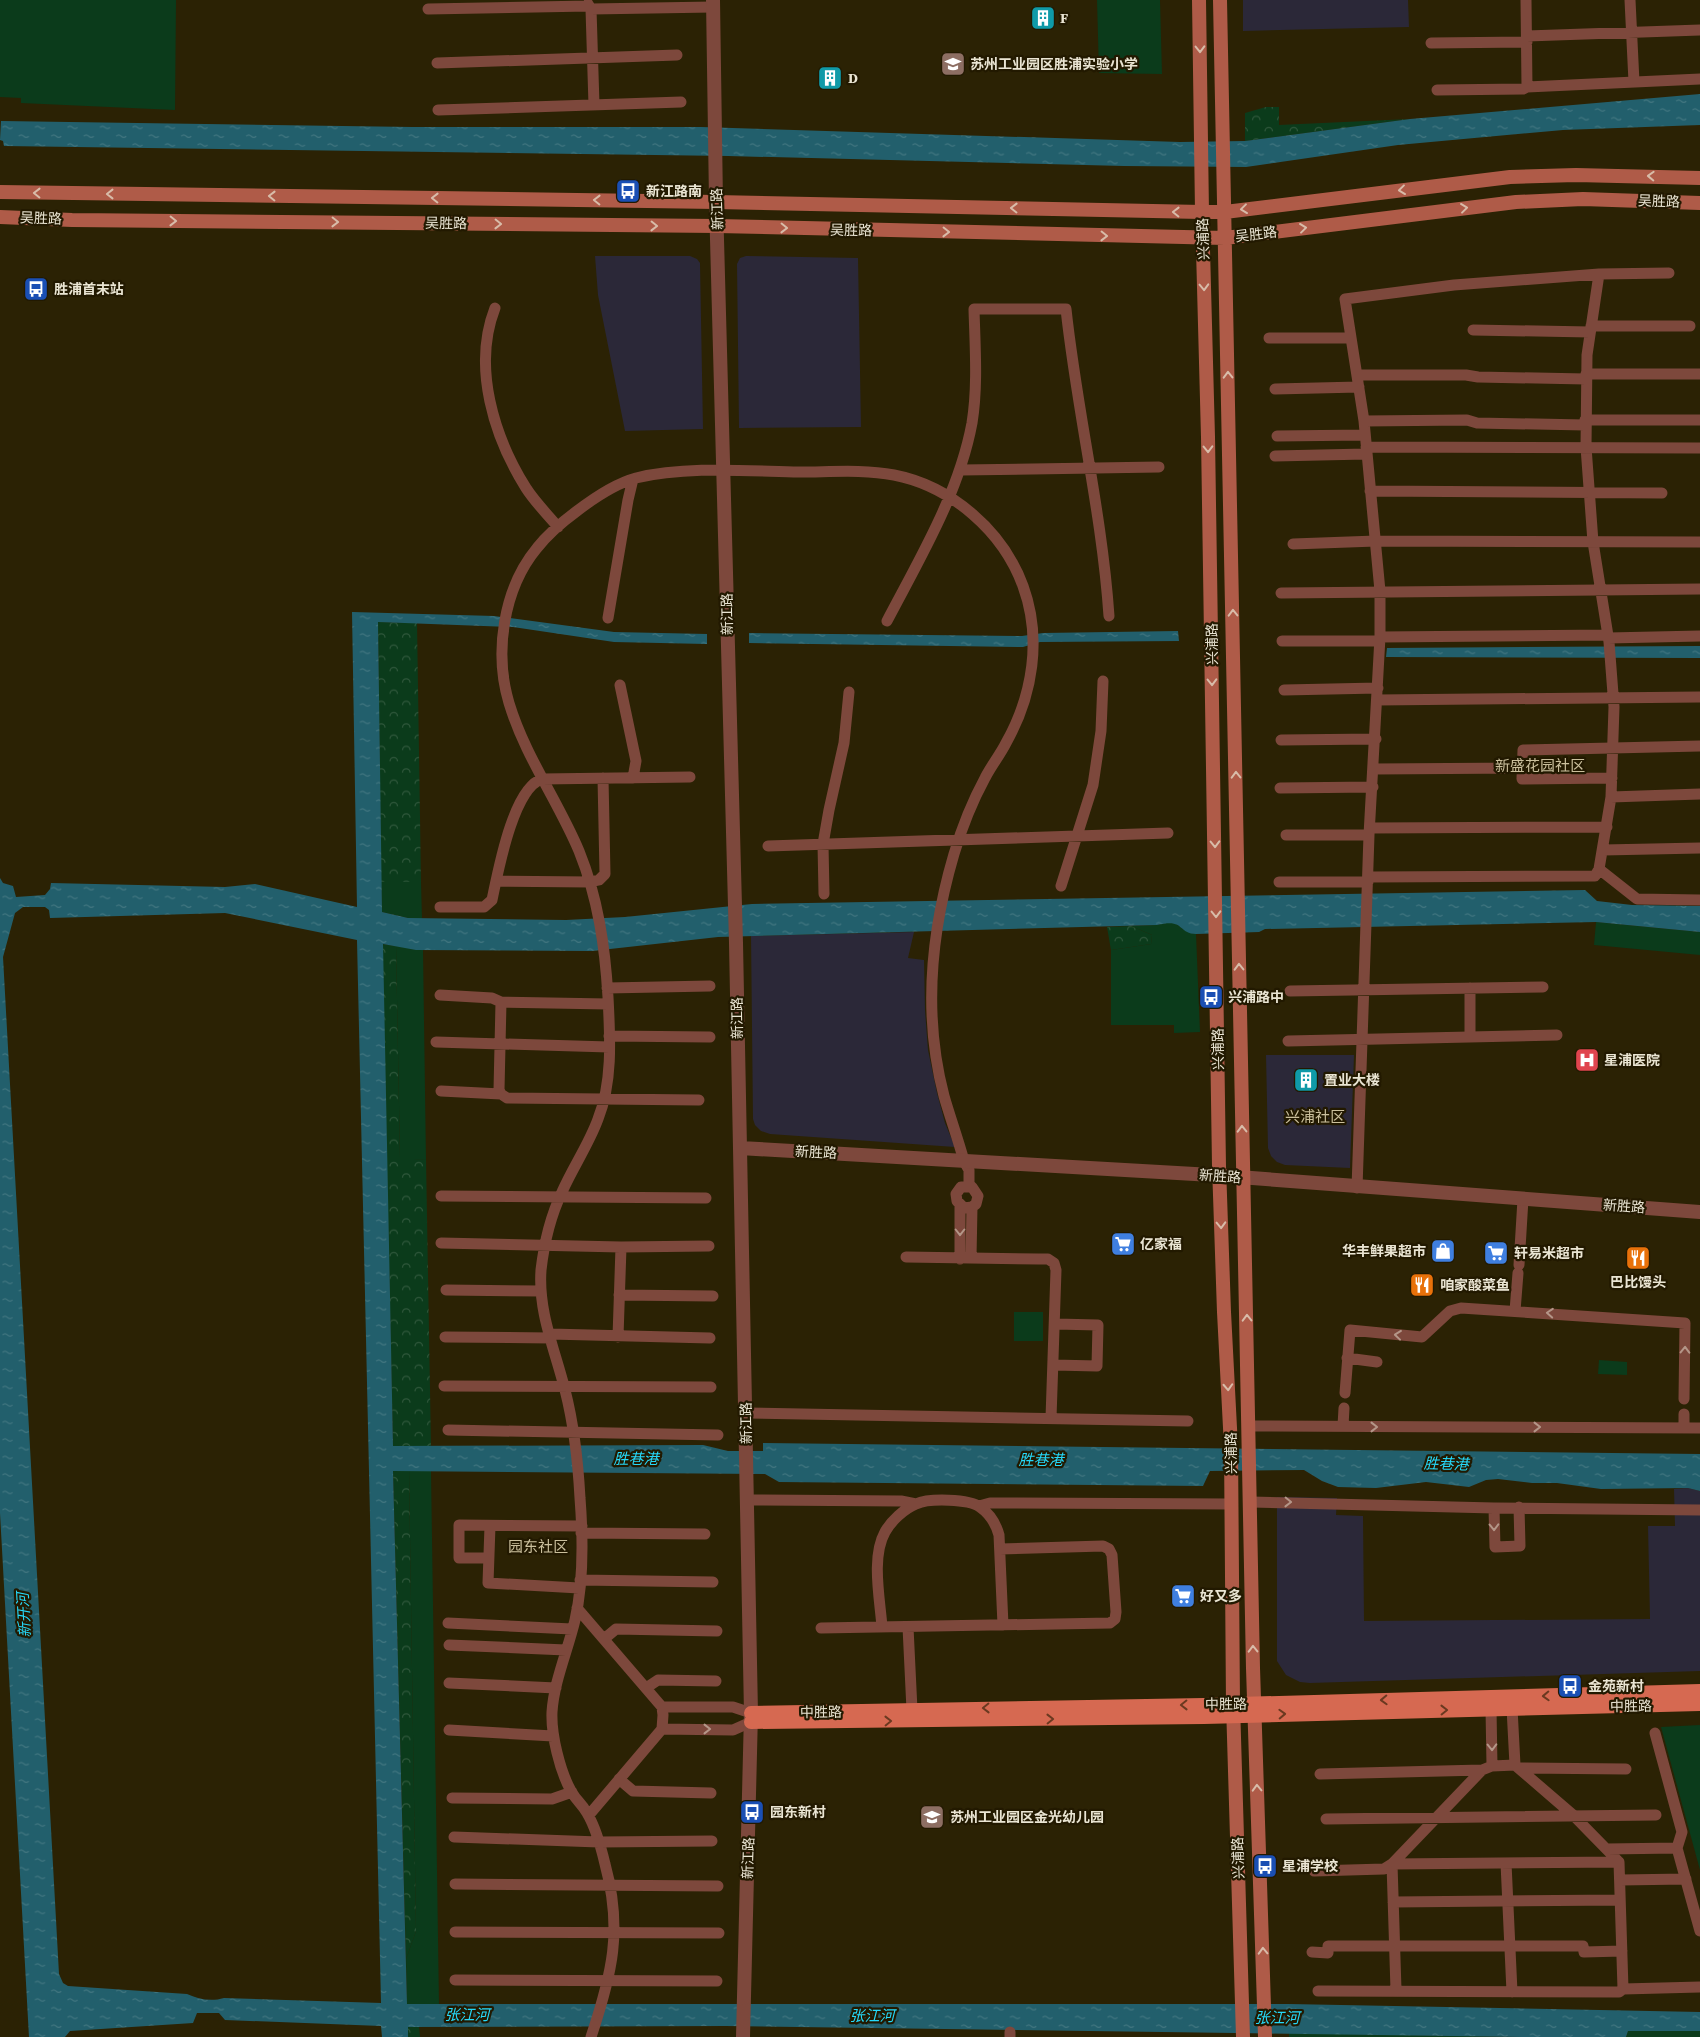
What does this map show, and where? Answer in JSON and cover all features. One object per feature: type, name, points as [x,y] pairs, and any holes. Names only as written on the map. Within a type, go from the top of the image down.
[{"type":"main road","name":"兴浦路","points":[[1199,0],[1220,1176],[1224,1312],[1231,1447],[1233,1710],[1243,2036]]},
{"type":"main road","name":"兴浦路","points":[[1220,0],[1238,936],[1250,1426],[1250,1502],[1265,2037]]},
{"type":"main road","name":"吴胜路","points":[[0,192],[716,202],[1225,212],[1510,177],[1576,175],[1700,178]]},
{"type":"main road","name":"吴胜路","points":[[0,217],[72,220],[717,226],[1225,238],[1516,202],[1583,199],[1700,203]]},
{"type":"main road","points":[[678,202],[679,226]]},
{"type":"main road","points":[[759,203],[759,227]]},
{"type":"main road","name":"中胜路","points":[[1255,1710],[1501,1697],[1700,1692]]},
{"type":"main road","name":"中胜路","points":[[751,1717],[912,1710],[1491,1709],[1700,1704]]},
{"type":"main road","name":"中胜路","points":[[751,1717],[1233,1710]]},
{"type":"street","points":[[1526,0],[1527,88]]},
{"type":"street","points":[[1630,0],[1634,82]]},
{"type":"street","points":[[428,9],[713,3]]},
{"type":"street","name":"新江路","points":[[713,3],[716,202],[736,943],[751,1717],[743,2033]]},
{"type":"street","points":[[589,5],[594,105]]},
{"type":"street","points":[[1431,43],[1700,30]]},
{"type":"street","points":[[438,63],[677,55]]},
{"type":"street","points":[[1437,90],[1523,90],[1527,88],[1700,79]]},
{"type":"street","points":[[438,110],[681,102]]},
{"type":"street","points":[[1357,1188],[1370,831],[1380,639],[1380,591],[1364,421],[1345,299],[1454,285],[1599,274],[1669,273]]},
{"type":"street","points":[[1279,882],[1368,883],[1595,876],[1599,869],[1611,797],[1614,699],[1608,638],[1593,542],[1588,493],[1585,422],[1586,377],[1599,274]]},
{"type":"street","points":[[495,308],[490,322],[486,354],[486,376],[495,422],[503,443],[527,489],[558,527]]},
{"type":"street","points":[[887,621],[949,497],[960,470],[972,422],[975,392],[974,309],[1066,309],[1072,364],[1091,468],[1106,569],[1109,616]]},
{"type":"street","points":[[1473,330],[1690,326]]},
{"type":"street","points":[[1269,338],[1351,338]]},
{"type":"street","points":[[1357,375],[1466,374],[1478,377],[1586,377],[1700,374]]},
{"type":"street","points":[[1276,389],[1359,388]]},
{"type":"street","points":[[1364,421],[1467,420],[1477,423],[1700,420]]},
{"type":"street","points":[[1277,436],[1366,445],[1700,448]]},
{"type":"street","points":[[1276,456],[1366,445]]},
{"type":"street","points":[[960,470],[1159,467]]},
{"type":"street","points":[[592,2033],[609,1981],[615,1934],[614,1906],[599,1842],[589,1815],[572,1792],[553,1736],[552,1706],[577,1608],[582,1529],[575,1438],[564,1387],[543,1311],[541,1291],[542,1264],[559,1196],[590,1138],[601,1112],[604,1099],[609,1041],[605,954],[599,914],[578,847],[519,731],[508,699],[502,662],[507,614],[524,566],[539,545],[558,527],[604,492],[633,479],[695,471],[891,474],[937,490],[963,506],[990,530],[1013,563],[1023,586],[1032,629],[1034,646],[1030,682],[1010,737],[986,777],[966,817],[958,841],[935,933],[932,1002],[936,1056],[943,1092],[964,1161],[961,1169],[965,1187]]},
{"type":"street","points":[[608,618],[633,479]]},
{"type":"street","points":[[1370,491],[1662,494]]},
{"type":"street","points":[[1293,544],[1376,541],[1700,542]]},
{"type":"street","points":[[1281,593],[1700,589]]},
{"type":"street","points":[[1282,641],[1700,636]]},
{"type":"street","points":[[1061,886],[1093,785],[1101,731],[1103,681]]},
{"type":"street","points":[[620,685],[636,761],[633,778]]},
{"type":"street","points":[[1284,690],[1378,688]]},
{"type":"street","points":[[824,894],[823,844],[844,743],[850,692]]},
{"type":"street","points":[[1377,700],[1700,697]]},
{"type":"street","points":[[1281,740],[1376,739]]},
{"type":"street","points":[[1612,778],[1522,779],[1523,750],[1700,746]]},
{"type":"street","points":[[1374,769],[1522,768]]},
{"type":"street","points":[[440,907],[484,907],[492,900],[514,815],[535,781],[542,779],[690,777]]},
{"type":"street","points":[[496,881],[590,882],[599,880],[605,874],[602,778]]},
{"type":"street","points":[[1280,788],[1373,787]]},
{"type":"street","points":[[1611,797],[1700,794]]},
{"type":"street","points":[[1286,835],[1370,831],[1607,827]]},
{"type":"street","points":[[768,846],[1168,833]]},
{"type":"street","points":[[1603,850],[1700,848]]},
{"type":"street","points":[[1599,869],[1637,899],[1700,900]]},
{"type":"street","points":[[607,988],[710,986]]},
{"type":"street","points":[[1290,991],[1543,987]]},
{"type":"street","points":[[1470,988],[1470,1037]]},
{"type":"street","points":[[440,995],[492,998],[501,1002],[608,1004]]},
{"type":"street","points":[[501,1002],[499,1090],[506,1098],[699,1100]]},
{"type":"street","points":[[1288,1041],[1557,1035]]},
{"type":"street","points":[[436,1042],[500,1045],[710,1037]]},
{"type":"street","points":[[441,1091],[501,1094]]},
{"type":"street","name":"新胜路","points":[[740,1148],[1220,1176],[1357,1188],[1700,1212]]},
{"type":"street","points":[[965,1187],[956,1194],[960,1206],[965,1258]]},
{"type":"street","points":[[960,1206],[968,1208],[976,1204],[978,1196],[975,1190],[965,1187]]},
{"type":"street","points":[[441,1196],[706,1198]]},
{"type":"street","points":[[1515,1310],[1524,1199]]},
{"type":"street","points":[[965,1258],[972,1207]]},
{"type":"street","points":[[441,1243],[621,1247],[709,1246]]},
{"type":"street","points":[[618,1337],[621,1247]]},
{"type":"street","points":[[906,1257],[1048,1259],[1054,1263],[1056,1270],[1056,1324],[1051,1418]]},
{"type":"street","points":[[446,1290],[541,1291]]},
{"type":"street","points":[[619,1295],[713,1296]]},
{"type":"street","points":[[1345,1392],[1350,1330],[1422,1337],[1450,1311],[1461,1308],[1515,1310],[1685,1323],[1684,1399]]},
{"type":"street","points":[[1054,1365],[1097,1366],[1098,1325],[1056,1324]]},
{"type":"street","points":[[445,1337],[710,1338]]},
{"type":"street","points":[[1347,1358],[1377,1362]]},
{"type":"street","points":[[444,1386],[711,1387]]},
{"type":"street","points":[[1343,1426],[1344,1408]]},
{"type":"street","points":[[746,1414],[1188,1421]]},
{"type":"street","points":[[1684,1414],[1684,1427]]},
{"type":"street","points":[[1250,1426],[1700,1428]]},
{"type":"street","points":[[448,1430],[575,1438],[718,1435]]},
{"type":"street","points":[[747,1500],[901,1501],[916,1504]]},
{"type":"street","points":[[882,1627],[877,1560],[879,1546],[885,1532],[894,1520],[916,1504],[928,1501],[962,1501],[979,1506],[989,1514],[996,1524],[1000,1549],[1003,1625]]},
{"type":"street","points":[[979,1506],[990,1503],[1104,1502],[1231,1504]]},
{"type":"street","points":[[1250,1502],[1494,1508],[1700,1510]]},
{"type":"street","points":[[1494,1508],[1495,1547],[1520,1546],[1519,1507]]},
{"type":"street","points":[[488,1558],[459,1558],[459,1525],[705,1534]]},
{"type":"street","points":[[490,1526],[488,1583],[712,1582]]},
{"type":"street","points":[[821,1628],[1110,1623],[1115,1619],[1112,1555],[1109,1549],[1104,1546],[1000,1549]]},
{"type":"street","points":[[577,1608],[662,1707],[664,1715],[662,1729],[589,1815]]},
{"type":"street","points":[[448,1623],[572,1629]]},
{"type":"street","points":[[908,1627],[912,1710]]},
{"type":"street","points":[[604,1639],[616,1629],[717,1631]]},
{"type":"street","points":[[449,1645],[566,1650]]},
{"type":"street","points":[[646,1688],[658,1680],[716,1682]]},
{"type":"street","points":[[449,1682],[556,1688]]},
{"type":"street","points":[[1314,1872],[1384,1869],[1392,1864],[1487,1768],[1491,1709],[1501,1697],[1512,1708],[1517,1767],[1574,1815],[1619,1862],[1623,1989]]},
{"type":"street","points":[[662,1707],[733,1707],[751,1717],[733,1730],[662,1729]]},
{"type":"street","points":[[449,1730],[553,1736]]},
{"type":"street","points":[[1655,1733],[1682,1832],[1677,1848],[1700,1931]]},
{"type":"street","points":[[1320,1774],[1517,1767],[1626,1769]]},
{"type":"street","points":[[619,1779],[633,1791],[711,1793]]},
{"type":"street","points":[[452,1798],[552,1800],[572,1792]]},
{"type":"street","points":[[1326,1819],[1656,1815]]},
{"type":"street","points":[[454,1837],[599,1842],[712,1841]]},
{"type":"street","points":[[1606,1850],[1677,1848]]},
{"type":"street","points":[[1392,1864],[1619,1862]]},
{"type":"street","points":[[1506,1863],[1512,1992]]},
{"type":"street","points":[[1392,1864],[1396,1990]]},
{"type":"street","points":[[1620,1880],[1686,1879]]},
{"type":"street","points":[[455,1884],[718,1886]]},
{"type":"street","points":[[1393,1902],[1620,1900]]},
{"type":"street","points":[[455,1932],[719,1934]]},
{"type":"street","points":[[1312,1952],[1328,1953],[1328,1946],[1583,1946],[1584,1952],[1622,1951]]},
{"type":"street","points":[[455,1980],[717,1981]]},
{"type":"street","points":[[1318,1990],[1619,1992],[1623,1989],[1700,1987]]},
{"type":"shaded area","points":[[1243,0],[1408,0],[1409,27],[1243,31]]},
{"type":"shaded area","points":[[595,256],[690,256],[697,259],[700,263],[703,429],[625,431],[598,295]]},
{"type":"shaded area","points":[[746,256],[858,258],[861,427],[739,428],[737,264],[740,258]]},
{"type":"shaded area","points":[[914,932],[908,958],[924,960],[928,1050],[945,1123],[955,1147],[770,1134],[761,1131],[755,1125],[753,1119],[751,936]]},
{"type":"shaded area","points":[[1266,1055],[1354,1055],[1350,1168],[1285,1165],[1277,1162],[1271,1156],[1268,1148]]},
{"type":"shaded area","points":[[1688,1488],[1700,1491],[1700,1671],[1310,1683],[1300,1682],[1286,1675],[1277,1661],[1277,1497],[1337,1498],[1336,1515],[1363,1516],[1364,1621],[1650,1619],[1648,1526],[1675,1526],[1674,1489]]},
{"type":"green space","points":[[0,0],[176,0],[175,110],[21,103],[21,98],[0,97]]},
{"type":"green space","points":[[1097,0],[1160,0],[1162,74],[1099,73]]},
{"type":"green space","points":[[1266,107],[1279,107],[1279,125],[1410,119],[1245,141],[1245,113]]},
{"type":"green space","points":[[378,622],[417,623],[421,882],[381,882]]},
{"type":"green space","points":[[381,882],[421,882],[422,919],[382,912]]},
{"type":"green space","points":[[1170,922],[1196,934],[1200,1032],[1174,1033],[1174,1025],[1111,1025],[1111,950],[1151,944],[1152,935],[1131,926],[1157,925]]},
{"type":"green space","points":[[1596,922],[1700,932],[1700,955],[1594,945]]},
{"type":"green space","points":[[1131,926],[1152,935],[1151,944],[1111,950],[1107,927]]},
{"type":"green space","points":[[382,944],[396,946],[400,1158],[426,1160],[431,1447],[393,1446]]},
{"type":"green space","points":[[396,946],[423,950],[426,1160],[400,1159]]},
{"type":"green space","points":[[1014,1312],[1043,1312],[1043,1341],[1014,1341]]},
{"type":"green space","points":[[1599,1360],[1627,1362],[1627,1375],[1598,1374]]},
{"type":"green space","points":[[393,1471],[409,1471],[416,1931],[406,1959]]},
{"type":"green space","points":[[409,1471],[431,1471],[439,2004],[407,2004],[406,1959],[416,1931]]},
{"type":"green space","points":[[1700,1725],[1700,1870],[1661,1727]]},
{"type":"green space","points":[[408,2027],[419,2027],[420,2037],[408,2037]]},
{"type":"green space","points":[[1628,2031],[1700,2031],[1700,2037],[1626,2037]]},
{"type":"green space","points":[[1289,2033],[1522,2037],[1289,2037]]},
{"type":"water","points":[[1700,94],[1700,125],[1563,130],[1398,145],[1246,167],[1124,166],[728,156],[4,146],[3,141],[0,140],[1,121],[412,127],[701,127],[1180,142],[1245,141],[1410,119]]},
{"type":"water","points":[[352,612],[494,616],[614,632],[707,634],[707,644],[614,642],[513,627],[378,622],[382,912],[408,918],[566,920],[625,917],[752,904],[1585,890],[1597,901],[1632,905],[1700,906],[1700,932],[1596,922],[1265,929],[1259,932],[1196,934],[1190,933],[1172,923],[1166,923],[1157,925],[718,937],[592,951],[416,950],[383,944],[393,1446],[703,1445],[728,1451],[763,1451],[763,1443],[1700,1454],[1700,1491],[1688,1488],[1601,1489],[1557,1483],[1532,1483],[1498,1479],[1486,1480],[1469,1487],[1426,1482],[1376,1488],[1338,1487],[1322,1481],[1304,1470],[1210,1471],[1203,1486],[779,1482],[765,1474],[393,1471],[407,2004],[1288,2004],[1700,2012],[1700,2031],[1628,2031],[1626,2037],[1522,2037],[726,2026],[408,2027],[408,2037],[382,2037],[381,2026],[225,2020],[219,2013],[197,2013],[193,2023],[70,2031],[65,2037],[29,2037],[0,1513],[0,878],[3,883],[13,886],[16,897],[45,895],[50,889],[51,883],[225,887],[255,884],[357,907]],"holes":[[[23,907],[45,907],[49,910],[50,918],[225,913],[357,940],[381,2003],[224,1998],[209,2000],[187,1994],[68,1986],[63,1983],[59,1974],[3,957],[15,913]]]},
{"type":"water","points":[[1178,631],[1179,641],[1040,642],[1023,647],[749,643],[749,633],[1022,636],[1043,633]]},
{"type":"water","points":[[1700,646],[1700,658],[1386,657],[1387,648]]},
{"type":"place","name":"F","points":[[1043,18]]},
{"type":"place","name":"苏州工业园区胜浦实验小学","points":[[953,64]]},
{"type":"place","name":"D","points":[[830,78]]},
{"type":"place","name":"新江路南","points":[[628,191]]},
{"type":"place","name":"胜浦首末站","points":[[36,289]]},
{"type":"place","name":"兴浦路中","points":[[1211,997]]},
{"type":"place","name":"星浦医院","points":[[1587,1060]]},
{"type":"place","name":"置业大楼","points":[[1306,1080]]},
{"type":"place","name":"亿家福","points":[[1123,1244]]},
{"type":"place","name":"华丰鲜果超市","points":[[1443,1251]]},
{"type":"place","name":"轩易米超市","points":[[1496,1253]]},
{"type":"place","name":"巴比馒头","points":[[1638,1258]]},
{"type":"place","name":"咱家酸菜鱼","points":[[1422,1285]]},
{"type":"place","name":"好又多","points":[[1183,1596]]},
{"type":"place","name":"金苑新村","points":[[1570,1686]]},
{"type":"place","name":"园东新村","points":[[752,1812]]},
{"type":"place","name":"苏州工业园区金光幼儿园","points":[[932,1817]]},
{"type":"place","name":"星浦学校","points":[[1265,1866]]},
{"type":"district","name":"新盛花园社区","points":[[1540,766]]},
{"type":"district","name":"兴浦社区","points":[[1315,1117]]},
{"type":"district","name":"园东社区","points":[[538,1547]]},
{"type":"water label","name":"胜巷港","points":[[636,1459]]},
{"type":"water label","name":"胜巷港","points":[[1041,1460]]},
{"type":"water label","name":"胜巷港","points":[[1446,1464]]},
{"type":"water label","name":"新开河","points":[[24,1615]]},
{"type":"water label","name":"张江河","points":[[467,2015]]},
{"type":"water label","name":"张江河","points":[[872,2016]]},
{"type":"water label","name":"张江河","points":[[1277,2018]]}]
